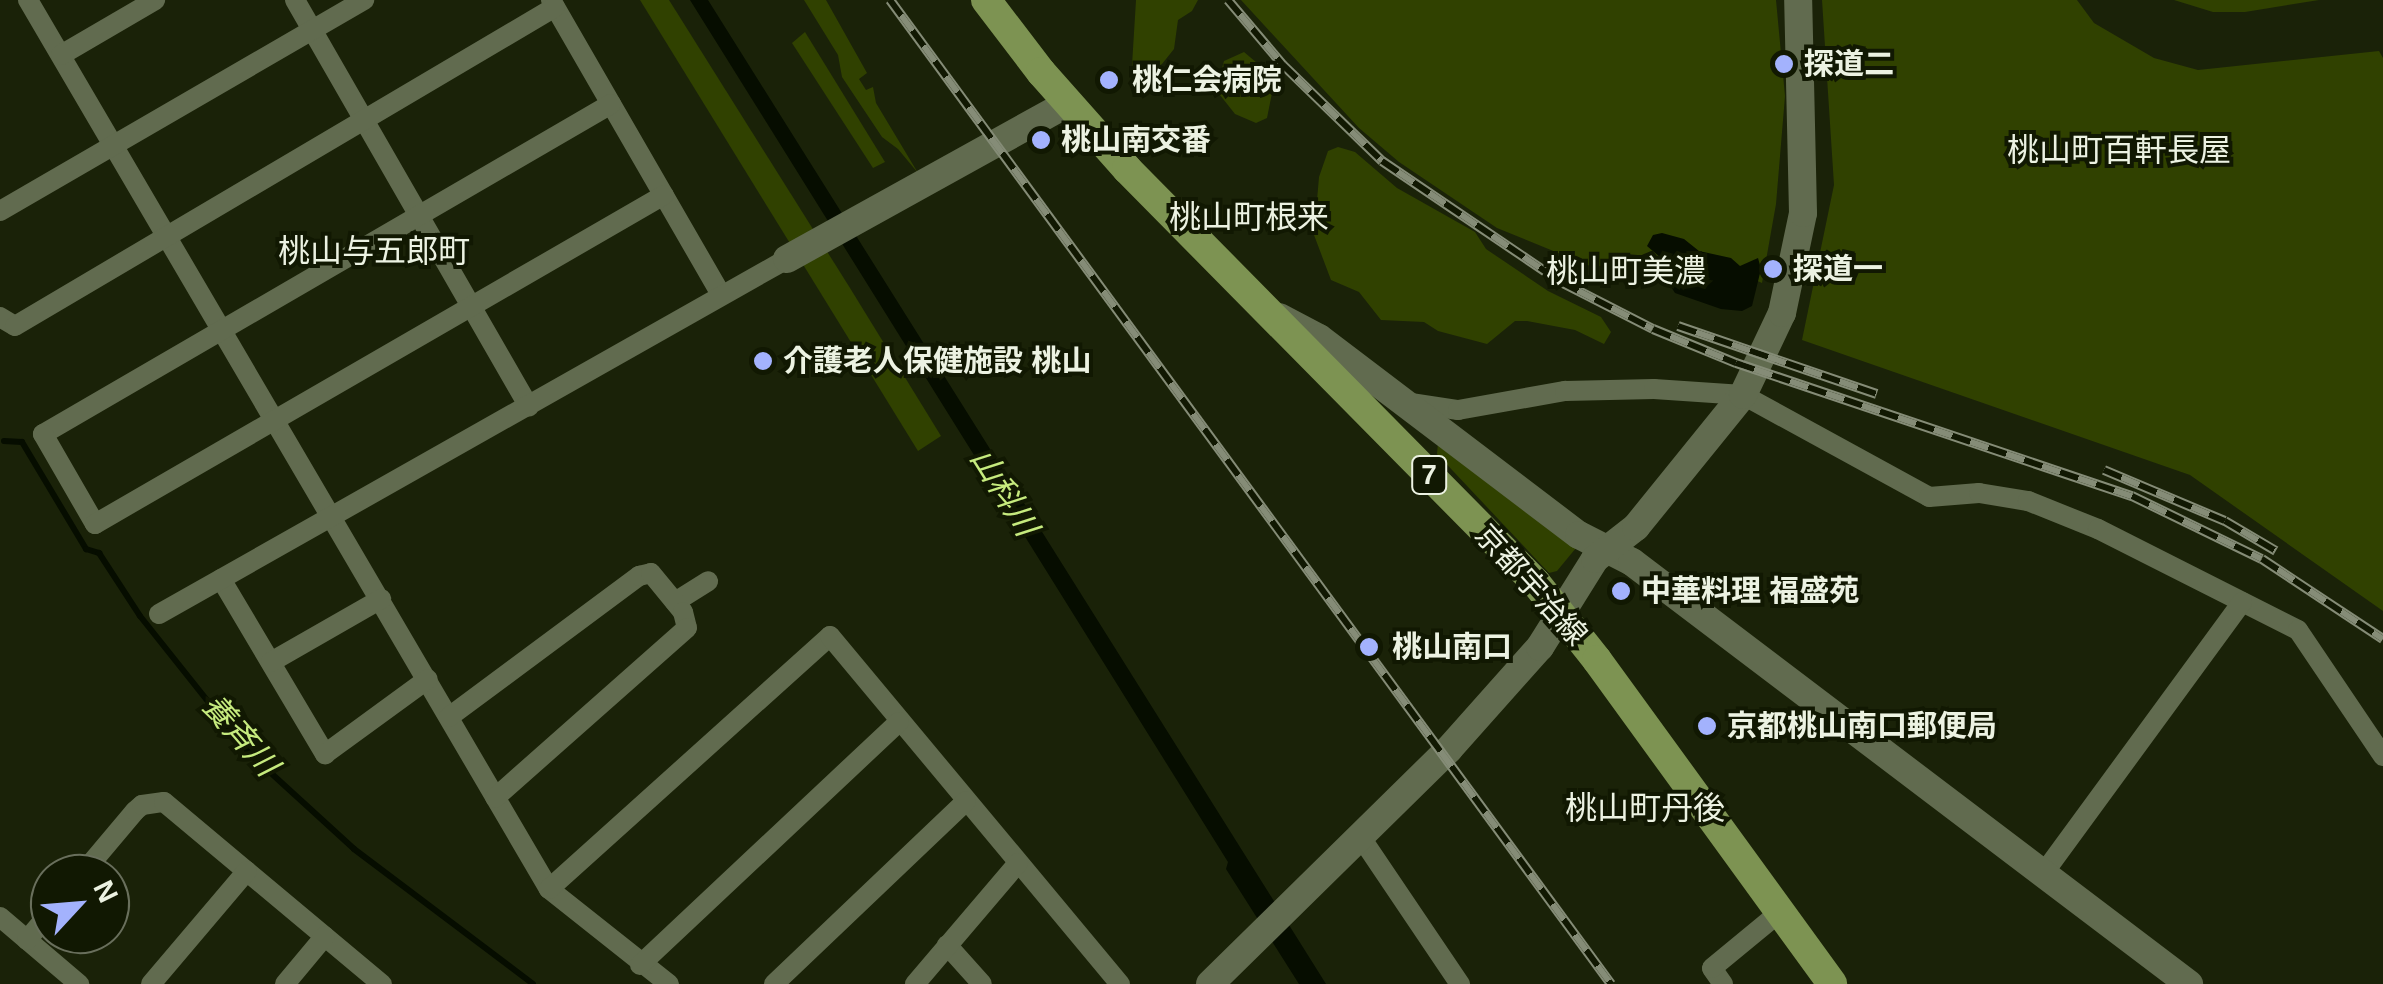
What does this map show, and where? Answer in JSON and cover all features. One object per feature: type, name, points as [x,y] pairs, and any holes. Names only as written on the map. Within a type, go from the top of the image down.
[{"type":"main road","name":"京都宇治線","points":[[986,0],[1068,103],[1559,612],[1832,984]]},
{"type":"street","points":[[28,0],[549,889],[669,984]]},
{"type":"street","points":[[61,55],[155,0]]},
{"type":"street","points":[[295,0],[529,408]]},
{"type":"street","points":[[0,211],[364,0]]},
{"type":"street","points":[[1217,978],[1448,749],[1540,647],[1595,559],[1636,527],[1744,396],[1782,313],[1803,213],[1798,0]]},
{"type":"street","points":[[0,317],[15,326],[166,234],[365,122],[553,4],[721,294]]},
{"type":"street","points":[[158,614],[664,333],[721,294],[1068,103]]},
{"type":"street","points":[[611,104],[221,327],[43,434],[95,524],[274,417],[664,195]]},
{"type":"street","points":[[1269,312],[1319,338],[1578,535],[1632,562],[2189,984]]},
{"type":"street","points":[[1402,401],[1458,410],[1564,391],[1654,389],[1744,396],[1929,498],[1979,493],[2028,501],[2098,529],[2298,630],[2383,756]]},
{"type":"street","points":[[450,717],[639,576],[651,573],[675,602],[687,628],[495,798]]},
{"type":"street","points":[[221,578],[325,754],[428,679]]},
{"type":"street","points":[[675,602],[708,581]]},
{"type":"street","points":[[271,662],[380,598]]},
{"type":"street","points":[[2043,874],[2242,602]]},
{"type":"street","points":[[549,889],[830,636],[1120,984]]},
{"type":"street","points":[[640,964],[899,722]]},
{"type":"street","points":[[774,984],[966,801]]},
{"type":"street","points":[[99,854],[142,805],[164,802],[382,984]]},
{"type":"street","points":[[1360,836],[1460,984]]},
{"type":"street","points":[[914,984],[1018,863]]},
{"type":"street","points":[[151,984],[246,871]]},
{"type":"street","points":[[1723,984],[1712,968],[1780,912]]},
{"type":"street","points":[[0,917],[79,984]]},
{"type":"street","points":[[27,940],[30,936]]},
{"type":"street","points":[[285,984],[325,936]]},
{"type":"street","points":[[948,945],[982,984]]},
{"type":"green space","points":[[640,0],[669,0],[941,436],[918,451]]},
{"type":"green space","points":[[804,0],[826,0],[867,73],[859,79],[866,90],[873,87],[876,103],[918,173],[882,137],[842,77],[838,55]]},
{"type":"green space","points":[[1136,0],[1198,0],[1192,11],[1178,20],[1174,49],[1162,64],[1139,77],[1132,65]]},
{"type":"green space","points":[[1241,0],[1776,0],[1785,96],[1776,204],[1762,283],[1722,265],[1629,254],[1595,268],[1497,228],[1399,162],[1359,128]]},
{"type":"green space","points":[[1822,0],[2077,0],[2094,23],[2154,58],[2198,70],[2379,51],[2383,58],[2383,611],[2190,475],[1802,340],[1834,185]]},
{"type":"green space","points":[[2174,0],[2319,0],[2245,12],[2213,12]]},
{"type":"green space","points":[[805,32],[885,162],[873,168],[792,43]]},
{"type":"green space","points":[[1244,52],[1263,68],[1272,93],[1267,118],[1256,123],[1235,114],[1216,90],[1224,61]]},
{"type":"green space","points":[[1338,147],[1355,152],[1397,188],[1475,232],[1486,249],[1548,291],[1601,317],[1611,332],[1604,344],[1575,330],[1527,321],[1515,321],[1487,344],[1438,331],[1424,322],[1381,320],[1359,292],[1331,280],[1314,235],[1319,177],[1328,151]]},
{"type":"green space","points":[[1438,443],[1576,548],[1557,571],[1549,573],[1437,454]]},
{"type":"water","name":"山科川","points":[[690,0],[708,0],[1326,984],[1299,984],[1226,869],[1228,862]]},
{"type":"water","points":[[1662,233],[1684,239],[1699,251],[1731,258],[1740,266],[1758,258],[1761,269],[1752,306],[1742,311],[1721,309],[1675,293],[1668,282],[1668,264],[1647,246],[1653,235]]},
{"type":"waterway","name":"養斉川","points":[[4,441],[22,442],[86,549],[99,553],[140,616],[249,753],[354,849],[533,984]]},
{"type":"railway","points":[[890,0],[1611,984]]},
{"type":"railway","points":[[1228,0],[1283,65],[1382,161],[1561,282],[1653,329],[1736,363],[2132,496],[2262,559],[2383,639]]},
{"type":"railway","points":[[1678,326],[1877,394]]},
{"type":"railway","points":[[2104,470],[2225,521],[2276,551]]},
{"type":"place","name":"探道二","points":[[1784,64]]},
{"type":"place","name":"桃仁会病院","points":[[1109,80]]},
{"type":"place","name":"桃山南交番","points":[[1041,140]]},
{"type":"place","name":"探道一","points":[[1773,269]]},
{"type":"place","name":"介護老人保健施設 桃山","points":[[763,361]]},
{"type":"place","name":"中華料理 福盛苑","points":[[1621,591]]},
{"type":"place","name":"桃山南口","points":[[1369,647]]},
{"type":"place","name":"京都桃山南口郵便局","points":[[1707,726]]},
{"type":"district","name":"桃山町百軒長屋","points":[[2119,150]]},
{"type":"district","name":"桃山町根来","points":[[1249,217]]},
{"type":"district","name":"桃山与五郎町","points":[[374,251]]},
{"type":"district","name":"桃山町美濃","points":[[1626,271]]},
{"type":"district","name":"桃山町丹後","points":[[1645,808]]}]
